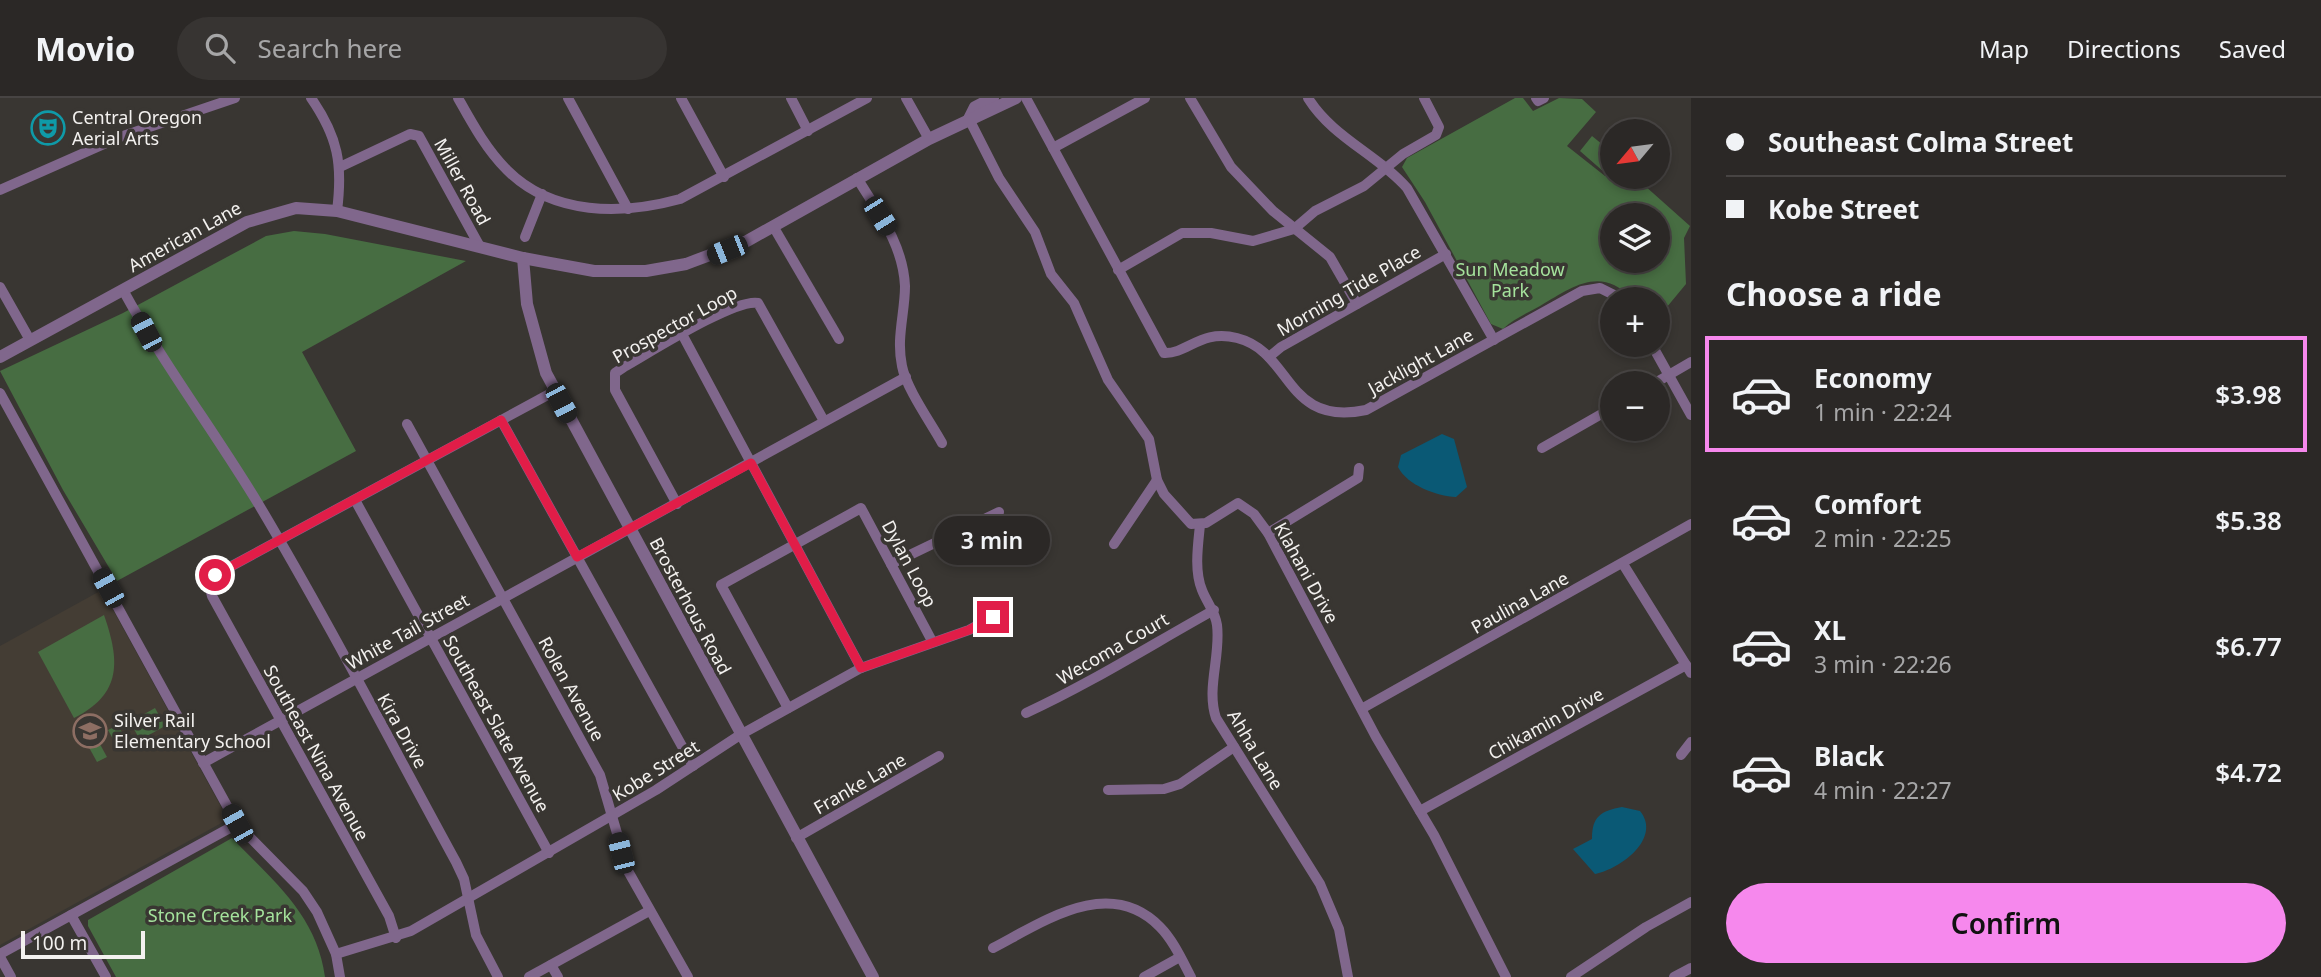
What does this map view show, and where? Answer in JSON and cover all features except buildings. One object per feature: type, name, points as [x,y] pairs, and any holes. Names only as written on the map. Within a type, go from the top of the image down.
[{"type":"street","points":[[0,190],[120,136],[234,98]]},
{"type":"street","points":[[311,98],[324,117],[338,151],[340,167],[337,211]]},
{"type":"street","points":[[458,98],[483,142],[508,171],[542,194],[603,211],[647,208],[680,199],[867,98]]},
{"type":"street","points":[[568,98],[628,209]]},
{"type":"street","points":[[681,98],[724,177]]},
{"type":"street","points":[[790,98],[808,131]]},
{"type":"street","points":[[906,98],[929,139]]},
{"type":"street","points":[[969,119],[975,107],[993,98]]},
{"type":"street","points":[[523,258],[594,271],[664,269],[704,260],[773,226],[929,139],[969,119],[981,117],[1016,98]]},
{"type":"street","name":"Jacklight Lane","points":[[1026,98],[1164,353],[1206,337],[1240,339],[1269,357],[1296,393],[1311,404],[1340,414],[1350,414],[1383,402],[1582,291],[1600,288]]},
{"type":"street","points":[[1053,148],[1145,98]]},
{"type":"street","points":[[1190,98],[1231,167],[1252,192],[1330,257],[1357,304]]},
{"type":"street","points":[[1308,98],[1347,141],[1398,178],[1417,201],[1494,340]]},
{"type":"street","points":[[1118,270],[1182,233],[1210,233],[1253,241],[1294,229],[1315,211],[1364,186],[1385,168],[1436,135],[1439,127],[1424,98]]},
{"type":"street","points":[[969,119],[999,178],[1031,224],[1051,274],[1074,303],[1108,380],[1149,439],[1157,480],[1184,520],[1200,525]]},
{"type":"street","name":"Miller Road","points":[[340,167],[410,134],[418,136],[479,245]]},
{"type":"street","points":[[857,178],[892,234],[901,258],[905,287],[899,335],[902,369],[943,443]]},
{"type":"street","points":[[525,237],[542,194]]},
{"type":"street","name":"American Lane","points":[[0,357],[232,229],[267,214],[296,208],[337,211],[523,258]]},
{"type":"street","points":[[773,226],[839,338]]},
{"type":"street","name":"Morning Tide Place","points":[[1269,357],[1281,347],[1446,254]]},
{"type":"street","name":"Brosterhous Road","points":[[523,258],[523,277],[533,327],[555,391],[873,977]]},
{"type":"street","points":[[0,287],[30,340]]},
{"type":"street","name":"Kira Drive","points":[[124,290],[158,353],[280,540],[456,862],[476,935],[498,977]]},
{"type":"street","name":"Prospector Loop","points":[[677,503],[615,390],[614,381],[615,373],[682,334],[745,301],[758,303],[824,421]]},
{"type":"street","points":[[682,334],[861,668]]},
{"type":"street","points":[[1670,374],[1691,362]]},
{"type":"street","name":"White Tail Street","points":[[203,763],[906,377]]},
{"type":"street","points":[[1670,377],[1691,415]]},
{"type":"street","points":[[280,540],[555,391]]},
{"type":"street","points":[[0,393],[237,824],[303,891],[317,912],[336,954],[340,977]]},
{"type":"street","points":[[1542,448],[1600,415]]},
{"type":"street","points":[[501,420],[693,766]]},
{"type":"street","name":"Rolen Avenue","points":[[407,424],[600,775],[621,853],[649,911],[688,977]]},
{"type":"street","points":[[1268,533],[1358,478],[1359,468]]},
{"type":"street","points":[[1114,544],[1157,480]]},
{"type":"street","name":"Southeast Slate Avenue","points":[[355,500],[549,853]]},
{"type":"street","name":"Klahani Drive","points":[[1200,525],[1238,503],[1254,513],[1268,533],[1376,737],[1420,811],[1506,977]]},
{"type":"street","name":"Dylan Loop","points":[[788,708],[721,585],[861,508],[932,640]]},
{"type":"street","points":[[891,564],[999,512]]},
{"type":"street","name":"Paulina Lane","points":[[1363,708],[1691,524]]},
{"type":"street","name":"Ahha Lane","points":[[1200,525],[1199,571],[1202,590],[1214,610],[1217,627],[1211,704],[1234,747],[1320,884],[1339,929],[1348,977]]},
{"type":"street","name":"Southeast Nina Avenue","points":[[280,540],[215,575],[209,584],[212,596],[389,916],[396,938]]},
{"type":"street","points":[[1623,564],[1688,669]]},
{"type":"street","name":"Wecoma Court","points":[[1026,713],[1079,689],[1100,673],[1214,610]]},
{"type":"street","name":"Kobe Street","points":[[336,954],[396,938],[468,899],[613,816],[740,735],[861,668],[932,640],[969,630],[993,617]]},
{"type":"street","name":"Chikamin Drive","points":[[1420,811],[1688,669]]},
{"type":"street","points":[[1681,755],[1691,742]]},
{"type":"street","points":[[1108,790],[1172,786],[1234,747]]},
{"type":"street","name":"Franke Lane","points":[[796,838],[939,756]]},
{"type":"street","points":[[11,977],[0,955],[237,824]]},
{"type":"street","points":[[993,948],[1063,911],[1096,904],[1129,907],[1147,916],[1161,928],[1191,977]]},
{"type":"street","points":[[1572,977],[1690,906]]},
{"type":"street","points":[[529,977],[649,911]]},
{"type":"street","points":[[71,915],[106,977]]},
{"type":"street","points":[[1144,977],[1180,957]]},
{"type":"street","points":[[551,964],[558,977]]},
{"type":"street","points":[[1674,977],[1691,968]]},
{"type":"shaded area","name":"Silver Rail Elementary School","points":[[102,590],[226,816],[225,821],[0,945],[0,646]]},
{"type":"green space","name":"Sun Meadow Park","points":[[1515,98],[1523,98],[1533,111],[1559,98],[1582,99],[1596,112],[1567,146],[1600,172],[1600,189],[1648,189],[1664,203],[1600,203],[1600,273],[1670,273],[1670,208],[1690,226],[1684,238],[1686,284],[1670,303],[1670,287],[1616,287],[1598,281],[1586,283],[1564,292],[1503,329],[1491,324],[1425,202],[1402,167],[1407,158]]},
{"type":"green space","points":[[1592,136],[1600,142],[1600,168],[1580,151]]},
{"type":"green space","points":[[294,231],[325,234],[466,261],[302,352],[356,451],[117,581],[63,490],[0,371],[123,313],[266,236]]},
{"type":"green space","points":[[104,615],[113,647],[113,675],[101,698],[90,709],[74,718],[38,652]]},
{"type":"green space","points":[[155,708],[165,726],[140,740],[130,722]]},
{"type":"green space","points":[[118,725],[129,745],[119,750],[108,730]]},
{"type":"green space","points":[[96,737],[107,757],[97,762],[86,742]]},
{"type":"green space","name":"Stone Creek Park","points":[[232,838],[277,884],[303,917],[313,935],[325,977],[116,977],[88,926],[88,920]]},
{"type":"water","points":[[1442,434],[1454,439],[1467,487],[1456,497],[1415,484],[1398,467],[1401,455]]},
{"type":"water","points":[[1622,807],[1640,811],[1646,832],[1636,851],[1616,866],[1595,874],[1573,849],[1592,839],[1592,831],[1599,816],[1608,810]]},
{"type":"place","name":"Central Oregon Aerial Arts","points":[[48,128]]},
{"type":"place","name":"Silver Rail Elementary School","points":[[90,731]]},
{"type":"route","points":[[215,575],[501,420],[577,557],[751,463],[861,668],[932,640],[969,630],[993,617]]}]
